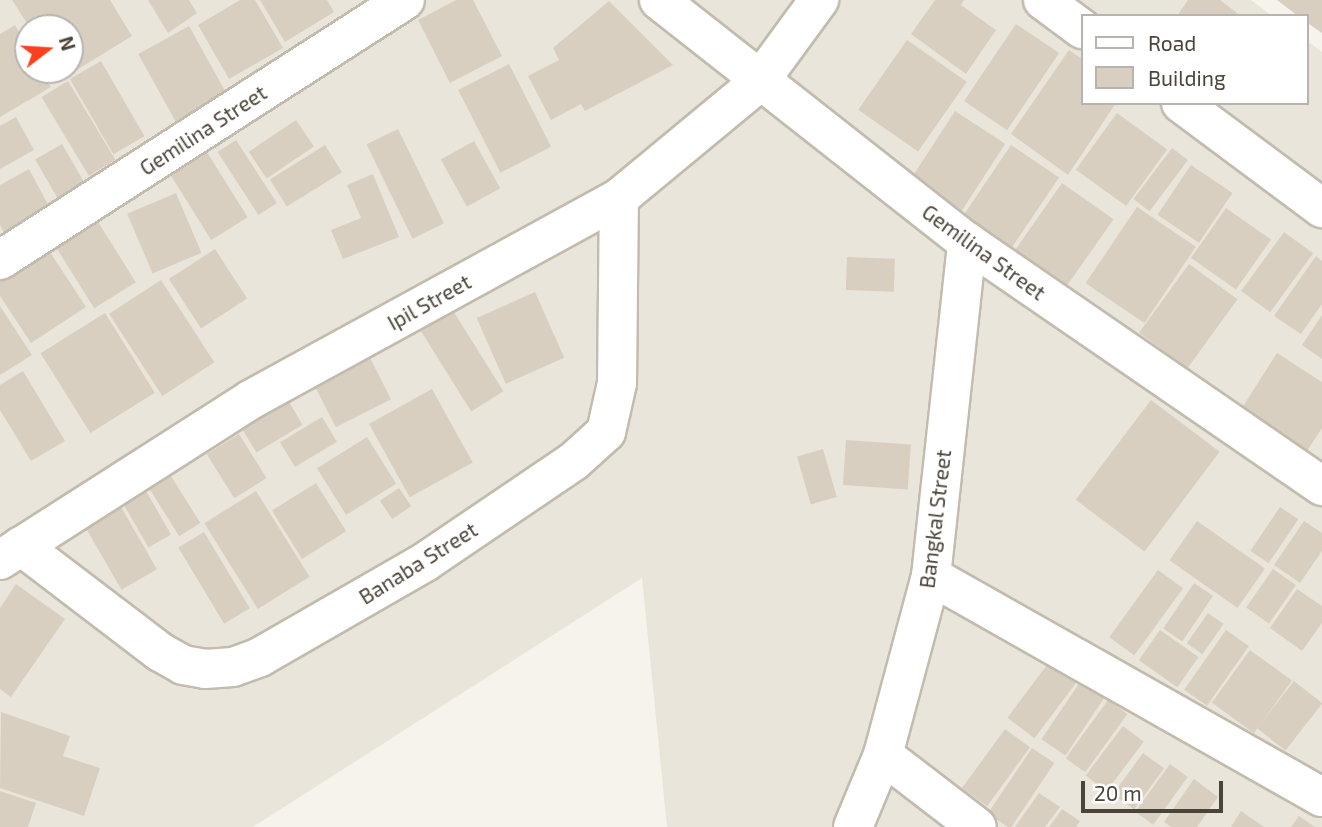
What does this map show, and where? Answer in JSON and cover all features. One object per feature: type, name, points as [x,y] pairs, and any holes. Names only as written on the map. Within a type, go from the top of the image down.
[{"type":"street","name":"Gemilina Street","points":[[0,260],[405,0]]},
{"type":"street","name":"Gemilina Street","points":[[659,0],[759,82],[967,242],[1316,469]]},
{"type":"street","name":"Ipil Street","points":[[11,553],[250,400],[619,198],[759,82],[820,0]]},
{"type":"street","points":[[1043,0],[1080,28]]},
{"type":"street","points":[[1184,105],[1322,208]]},
{"type":"street","name":"Banaba Street","points":[[11,553],[160,652],[184,665],[205,669],[233,667],[260,657],[425,562],[574,461],[606,432],[617,383],[619,198]]},
{"type":"street","name":"Bangkal Street","points":[[853,827],[883,755],[931,576],[967,242]]},
{"type":"street","points":[[931,576],[1322,797]]},
{"type":"street","points":[[883,755],[976,827]]},
{"type":"shaded area","points":[[0,0],[1251,0],[1269,14],[1080,14],[1080,105],[1308,105],[1308,42],[1322,52],[1322,827],[667,827],[642,578],[253,827],[0,827]]},
{"type":"building","points":[[12,0],[110,0],[132,36],[84,65],[84,14],[21,14]]},
{"type":"building","points":[[148,0],[189,0],[197,13],[168,33]]},
{"type":"building","points":[[240,0],[255,0],[283,48],[229,79],[198,25]]},
{"type":"building","points":[[260,0],[327,0],[334,12],[285,42]]},
{"type":"building","points":[[456,0],[473,0],[502,56],[450,83],[418,20]]},
{"type":"building","points":[[935,0],[964,0],[961,5],[996,30],[966,74],[911,34]]},
{"type":"building","points":[[1188,0],[1220,0],[1238,14],[1178,14]]},
{"type":"building","points":[[1277,0],[1322,0],[1322,33],[1308,23],[1308,14],[1295,14]]},
{"type":"building","points":[[609,1],[673,65],[585,111],[581,104],[551,120],[528,76],[559,60],[553,48]]},
{"type":"building","points":[[1016,24],[1059,53],[1007,130],[964,101]]},
{"type":"building","points":[[14,26],[14,84],[49,84],[51,87],[0,117],[0,34]]},
{"type":"building","points":[[189,26],[229,98],[178,126],[138,54]]},
{"type":"building","points":[[907,40],[967,82],[918,151],[858,110]]},
{"type":"building","points":[[1069,50],[1080,58],[1080,105],[1115,105],[1068,175],[1011,134]]},
{"type":"building","points":[[101,61],[144,136],[113,154],[73,84],[84,84],[84,71]]},
{"type":"building","points":[[509,64],[551,147],[500,173],[458,90]]},
{"type":"building","points":[[63,84],[70,84],[115,160],[89,176],[41,97]]},
{"type":"building","points":[[955,111],[1005,144],[956,219],[906,186]]},
{"type":"building","points":[[1117,113],[1167,149],[1126,206],[1076,170]]},
{"type":"building","points":[[16,117],[34,150],[0,169],[0,126]]},
{"type":"building","points":[[296,120],[314,147],[267,178],[249,152]]},
{"type":"building","points":[[398,129],[444,223],[413,239],[367,144]]},
{"type":"building","points":[[236,140],[277,203],[258,215],[218,152]]},
{"type":"building","points":[[200,141],[248,217],[211,240],[164,164]]},
{"type":"building","points":[[474,141],[500,188],[467,207],[441,159]]},
{"type":"building","points":[[62,144],[86,186],[59,201],[35,160]]},
{"type":"building","points":[[325,145],[342,172],[287,207],[270,179]]},
{"type":"building","points":[[1011,145],[1059,177],[1009,252],[961,220]]},
{"type":"building","points":[[1172,148],[1188,160],[1149,211],[1133,199]]},
{"type":"building","points":[[1191,165],[1232,193],[1199,243],[1157,215]]},
{"type":"building","points":[[29,169],[51,210],[5,235],[0,225],[0,185]]},
{"type":"building","points":[[373,174],[399,237],[343,259],[331,230],[361,218],[347,185]]},
{"type":"building","points":[[1062,183],[1114,219],[1060,295],[1009,259]]},
{"type":"building","points":[[176,193],[201,253],[153,274],[127,214]]},
{"type":"building","points":[[1137,207],[1196,247],[1144,323],[1086,283]]},
{"type":"building","points":[[1226,208],[1271,240],[1236,290],[1191,258]]},
{"type":"building","points":[[95,217],[136,282],[94,308],[53,243]]},
{"type":"building","points":[[1284,232],[1313,253],[1270,312],[1241,291]]},
{"type":"building","points":[[44,243],[86,307],[31,343],[0,296],[0,272]]},
{"type":"building","points":[[215,249],[247,298],[201,328],[169,279]]},
{"type":"building","points":[[1316,256],[1322,261],[1322,304],[1301,334],[1274,316]]},
{"type":"building","points":[[847,257],[895,259],[894,292],[846,290]]},
{"type":"building","points":[[1189,264],[1238,299],[1188,368],[1139,333]]},
{"type":"building","points":[[161,280],[214,362],[162,396],[109,314]]},
{"type":"building","points":[[535,292],[564,358],[506,384],[477,318]]},
{"type":"building","points":[[0,306],[32,355],[0,375]]},
{"type":"building","points":[[452,309],[503,391],[471,411],[420,329]]},
{"type":"building","points":[[105,313],[155,393],[90,433],[41,353]]},
{"type":"building","points":[[1322,315],[1322,359],[1302,345]]},
{"type":"building","points":[[367,352],[391,399],[336,427],[312,380]]},
{"type":"building","points":[[1277,353],[1322,382],[1322,428],[1305,454],[1240,411]]},
{"type":"building","points":[[23,371],[65,441],[31,461],[0,410],[0,385]]},
{"type":"building","points":[[280,387],[303,425],[256,453],[234,415]]},
{"type":"building","points":[[432,389],[473,462],[410,497],[369,424]]},
{"type":"building","points":[[1151,400],[1220,452],[1144,552],[1076,500]]},
{"type":"building","points":[[322,417],[337,442],[295,467],[280,442]]},
{"type":"building","points":[[239,434],[267,478],[234,498],[207,454]]},
{"type":"building","points":[[367,437],[396,484],[346,515],[317,468]]},
{"type":"building","points":[[846,440],[911,445],[908,489],[843,485]]},
{"type":"building","points":[[823,449],[837,497],[811,505],[797,456]]},
{"type":"building","points":[[166,468],[200,523],[179,536],[145,481]]},
{"type":"building","points":[[316,483],[346,531],[302,559],[272,511]]},
{"type":"building","points":[[143,486],[171,534],[148,547],[120,499]]},
{"type":"building","points":[[399,488],[411,506],[392,519],[380,501]]},
{"type":"building","points":[[256,491],[310,577],[258,609],[204,523]]},
{"type":"building","points":[[121,507],[157,569],[121,590],[85,528]]},
{"type":"building","points":[[1280,507],[1298,519],[1269,563],[1250,551]]},
{"type":"building","points":[[1197,521],[1265,569],[1237,608],[1169,560]]},
{"type":"building","points":[[1304,521],[1322,533],[1322,551],[1300,583],[1274,565]]},
{"type":"building","points":[[204,532],[250,608],[224,624],[178,547]]},
{"type":"building","points":[[1273,569],[1296,585],[1269,624],[1246,608]]},
{"type":"building","points":[[1158,570],[1183,588],[1134,655],[1109,637]]},
{"type":"building","points":[[1194,583],[1213,596],[1182,641],[1163,629]]},
{"type":"building","points":[[16,584],[65,619],[11,697],[0,689],[0,608]]},
{"type":"building","points":[[1297,589],[1322,606],[1322,623],[1302,651],[1270,628]]},
{"type":"building","points":[[1208,613],[1224,624],[1202,654],[1187,643]]},
{"type":"building","points":[[1160,630],[1199,657],[1177,687],[1139,660]]},
{"type":"building","points":[[1226,630],[1249,646],[1207,706],[1184,690]]},
{"type":"building","points":[[1250,650],[1292,681],[1254,733],[1212,703]]},
{"type":"building","points":[[1050,661],[1077,681],[1034,738],[1007,718]]},
{"type":"building","points":[[1294,681],[1322,704],[1285,750],[1257,728]]},
{"type":"building","points":[[1080,682],[1104,698],[1065,755],[1041,739]]},
{"type":"building","points":[[1108,700],[1127,714],[1085,772],[1066,758]]},
{"type":"building","points":[[1,712],[70,736],[63,756],[100,768],[84,816],[0,788]]},
{"type":"building","points":[[1123,726],[1144,742],[1106,791],[1086,776]]},
{"type":"building","points":[[1005,729],[1030,747],[987,806],[962,788]]},
{"type":"building","points":[[1032,748],[1054,763],[1011,827],[988,813]]},
{"type":"building","points":[[1143,753],[1164,768],[1134,810],[1113,794]]},
{"type":"building","points":[[1170,764],[1188,777],[1153,825],[1135,812]]},
{"type":"building","points":[[1194,779],[1218,797],[1197,827],[1171,827],[1164,822]]},
{"type":"building","points":[[0,791],[36,803],[28,827],[0,827]]},
{"type":"building","points":[[1039,793],[1060,807],[1045,827],[1015,827]]},
{"type":"building","points":[[1062,809],[1080,821],[1076,827],[1049,827]]},
{"type":"building","points":[[1241,811],[1264,827],[1231,827]]},
{"type":"building","points":[[1299,816],[1315,827],[1291,827]]}]
